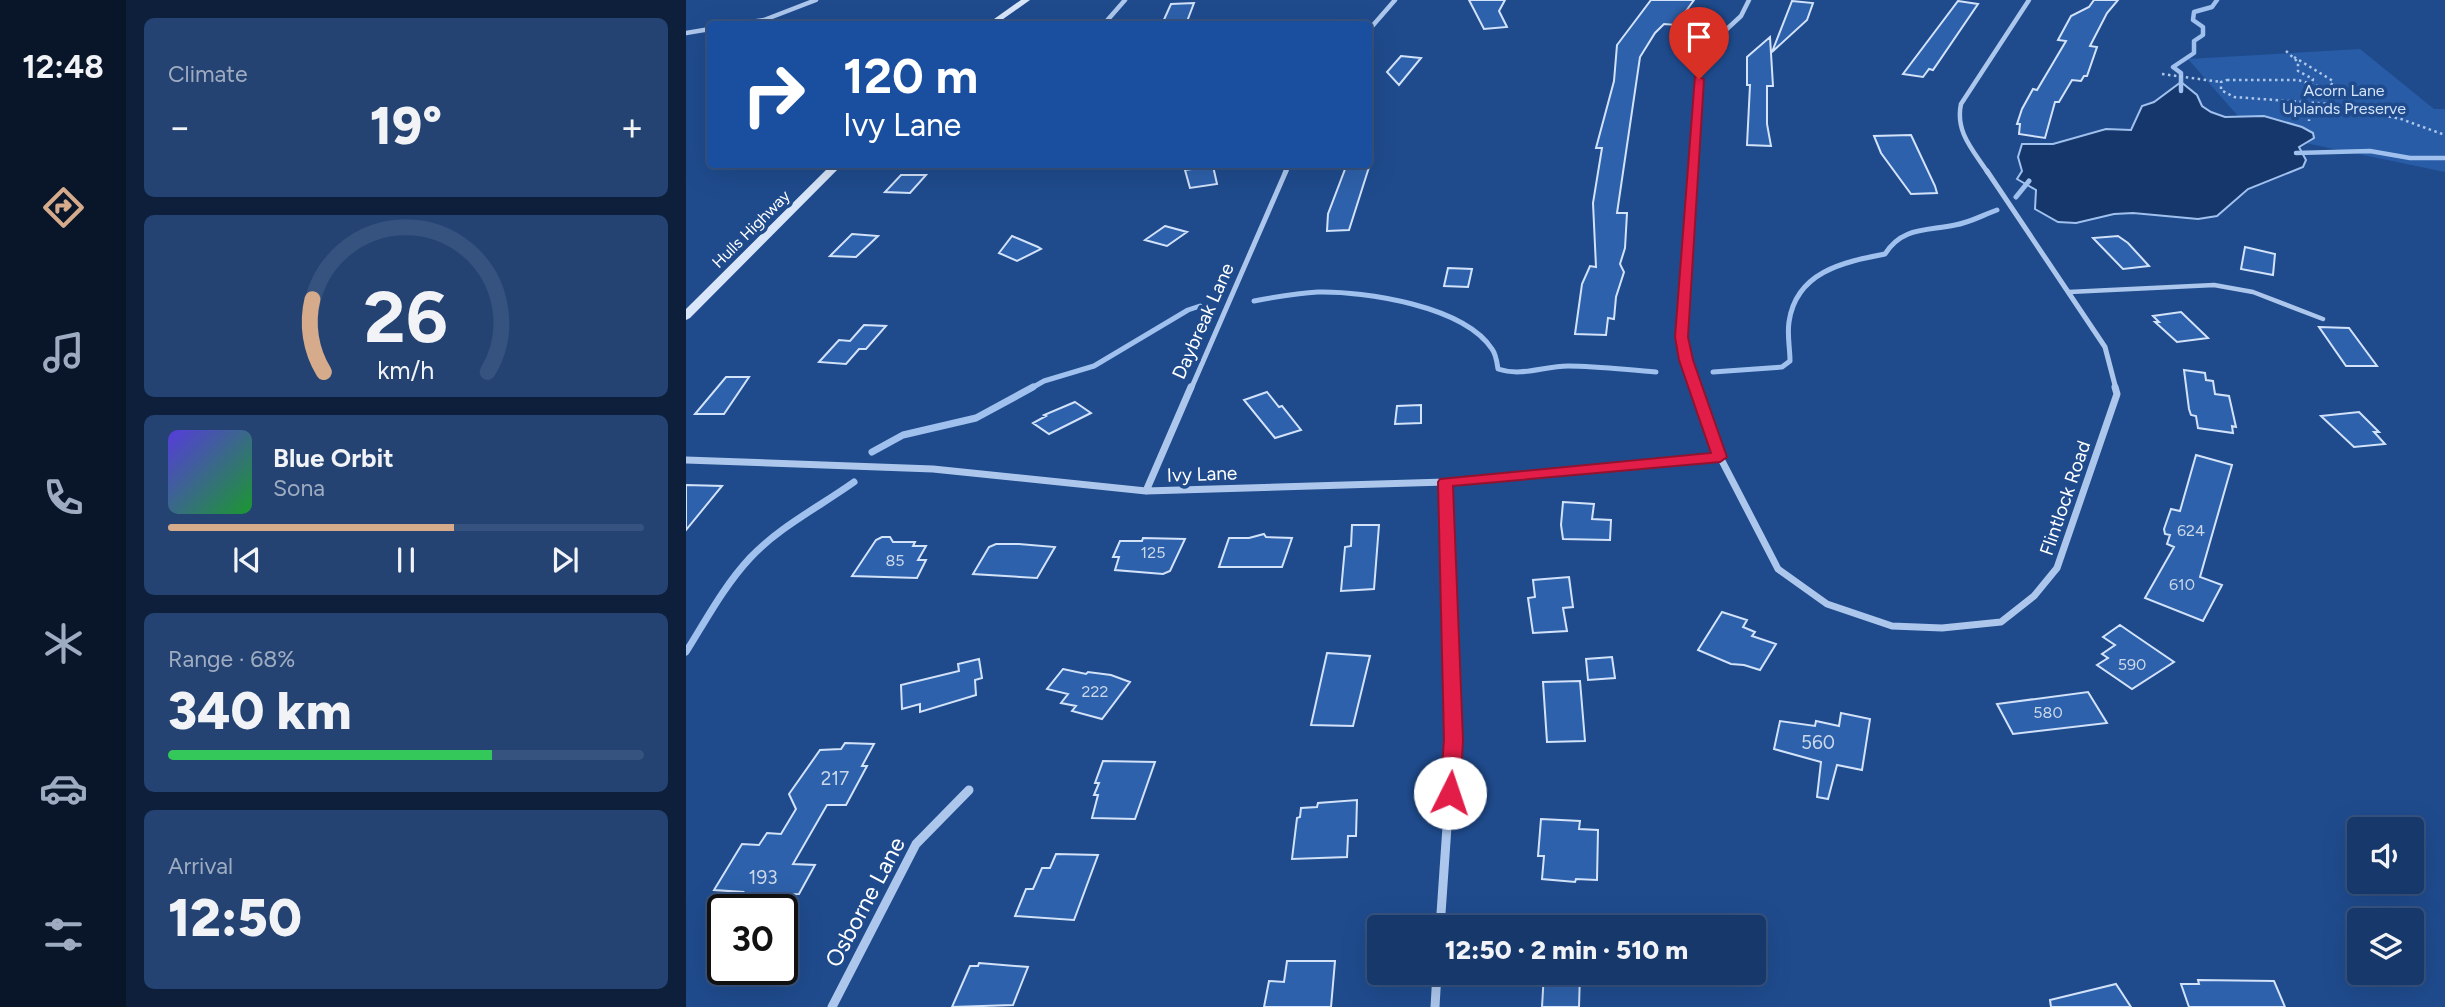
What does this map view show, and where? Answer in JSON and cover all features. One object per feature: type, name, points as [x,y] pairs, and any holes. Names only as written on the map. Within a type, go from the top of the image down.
[{"type":"street","points":[[757,21],[816,0]]},
{"type":"street","points":[[995,21],[1026,0]]},
{"type":"street","points":[[1107,21],[1125,0]]},
{"type":"street","points":[[1372,26],[1395,0]]},
{"type":"street","name":"Flintlock Road","points":[[1749,0],[1741,16],[1701,52],[1681,337],[1686,360],[1720,457],[1778,569],[1827,604],[1892,626],[1942,628],[2001,622],[2034,596],[2057,568],[2117,394],[2105,347],[1963,136],[1958,119],[1961,104],[2029,0]]},
{"type":"street","points":[[686,33],[707,30]]},
{"type":"street","name":"Hulls Highway","points":[[686,316],[834,168]]},
{"type":"street","name":"Daybreak Lane","points":[[1146,491],[1288,168]]},
{"type":"street","name":"Ivy Lane","points":[[686,460],[933,469],[1146,491],[1445,482],[1720,457]]},
{"type":"street","points":[[1441,915],[1454,740],[1445,482]]},
{"type":"street","name":"Osborne Lane","points":[[832,1007],[916,844],[969,790]]},
{"type":"street","points":[[1435,1007],[1436,985]]},
{"type":"lane","points":[[2068,292],[2214,285],[2253,292],[2323,318]]},
{"type":"path","points":[[2162,74],[2221,82],[2298,80],[2325,88],[2331,86],[2333,81],[2286,51]]},
{"type":"path","points":[[2294,57],[2298,62],[2298,71],[2313,79],[2312,83]]},
{"type":"path","points":[[2221,82],[2221,90],[2234,97],[2330,104],[2402,119],[2445,135]]},
{"type":"path","points":[[2325,88],[2330,104]]},
{"type":"path","points":[[2305,103],[2310,107],[2309,121]]},
{"type":"green space","name":"Acorn Lane Uplands Preserve","points":[[2360,49],[2434,109],[2445,109],[2445,172],[2252,132],[2188,59]]},
{"type":"shaded area","points":[[2181,82],[2197,95],[2202,106],[2211,112],[2225,117],[2264,116],[2313,133],[2314,138],[2299,147],[2306,160],[2303,167],[2248,189],[2217,216],[2198,219],[2133,213],[2114,214],[2076,223],[2058,222],[2035,209],[2036,190],[2017,179],[2022,171],[2018,157],[2022,144],[2053,144],[2106,129],[2131,130],[2142,106],[2154,102]]},
{"type":"building","points":[[1469,0],[1505,0],[1499,11],[1507,27],[1484,29]]},
{"type":"building","points":[[1651,0],[1694,0],[1676,25],[1664,24],[1655,33],[1640,57],[1617,213],[1627,213],[1625,248],[1620,264],[1624,272],[1616,297],[1614,319],[1608,318],[1606,335],[1575,334],[1582,284],[1590,266],[1596,267],[1593,203],[1602,148],[1596,148],[1614,81],[1617,45]]},
{"type":"building","points":[[2094,0],[2118,0],[2107,13],[2090,46],[2097,47],[2087,76],[2081,81],[2072,80],[2059,102],[2055,102],[2045,138],[2019,134],[2020,124],[2017,124],[2022,109],[2033,89],[2037,90],[2066,41],[2058,40],[2071,16],[2089,7]]},
{"type":"building","points":[[1792,1],[1813,3],[1807,20],[1772,52]]},
{"type":"building","points":[[1958,1],[1978,4],[1933,70],[1929,69],[1923,77],[1903,74]]},
{"type":"building","points":[[1194,3],[1187,21],[1163,21],[1171,4]]},
{"type":"building","points":[[1770,37],[1773,86],[1767,86],[1767,124],[1771,146],[1747,145],[1750,85],[1747,85],[1747,57]]},
{"type":"building","points":[[1401,56],[1421,58],[1399,85],[1387,72]]},
{"type":"building","points":[[1911,135],[1937,193],[1911,194],[1881,153],[1874,136]]},
{"type":"building","points":[[1213,168],[1217,184],[1190,188],[1185,170]]},
{"type":"building","points":[[1345,168],[1369,168],[1349,230],[1327,231],[1328,214]]},
{"type":"building","points":[[901,175],[926,175],[910,193],[885,192]]},
{"type":"building","points":[[1165,226],[1187,232],[1167,246],[1145,240]]},
{"type":"building","points":[[852,234],[878,236],[856,257],[830,256]]},
{"type":"building","points":[[1012,236],[1041,249],[1017,261],[999,253]]},
{"type":"building","points":[[2118,236],[2149,266],[2123,269],[2093,238]]},
{"type":"building","points":[[2245,247],[2275,254],[2273,275],[2241,269]]},
{"type":"building","points":[[1448,268],[1472,269],[1468,287],[1444,286]]},
{"type":"building","points":[[2181,312],[2208,338],[2177,342],[2155,322],[2159,322],[2153,316]]},
{"type":"building","points":[[864,325],[886,326],[866,349],[859,349],[846,364],[819,362],[839,340],[850,341]]},
{"type":"building","points":[[2319,327],[2349,328],[2377,366],[2346,366]]},
{"type":"building","points":[[2184,370],[2205,373],[2206,380],[2213,381],[2215,394],[2229,396],[2236,427],[2232,426],[2233,433],[2198,428],[2196,416],[2191,415],[2189,409]]},
{"type":"building","points":[[726,377],[749,377],[724,414],[695,414]]},
{"type":"building","points":[[1267,392],[1301,430],[1275,438],[1244,400]]},
{"type":"building","points":[[1075,402],[1091,413],[1049,434],[1033,423],[1046,416],[1044,415]]},
{"type":"building","points":[[1421,405],[1421,423],[1395,424],[1397,406]]},
{"type":"building","points":[[2359,412],[2379,432],[2374,432],[2385,444],[2354,447],[2321,416]]},
{"type":"building","points":[[2196,455],[2232,465],[2200,577],[2222,585],[2203,621],[2145,598],[2174,547],[2167,544],[2170,535],[2165,534],[2164,529],[2171,509],[2180,511]]},
{"type":"building","points":[[686,485],[722,486],[686,530]]},
{"type":"building","points":[[1563,502],[1594,504],[1592,519],[1611,520],[1610,540],[1563,539]]},
{"type":"building","points":[[1352,525],[1379,525],[1374,589],[1341,591],[1345,547],[1351,546]]},
{"type":"building","points":[[1264,534],[1266,537],[1292,538],[1282,567],[1219,567],[1229,538],[1249,538]]},
{"type":"building","points":[[890,537],[893,542],[915,542],[913,546],[926,546],[918,560],[926,560],[917,578],[852,576],[876,540]]},
{"type":"building","points":[[1143,538],[1185,539],[1170,571],[1163,574],[1115,570],[1119,557],[1113,557],[1120,541],[1142,541]]},
{"type":"building","points":[[996,544],[1055,547],[1037,578],[973,574],[989,547]]},
{"type":"building","points":[[1569,577],[1573,607],[1563,608],[1567,631],[1533,633],[1528,598],[1535,597],[1533,580]]},
{"type":"building","points":[[1722,612],[1747,620],[1743,627],[1755,632],[1752,636],[1776,644],[1760,670],[1731,664],[1698,650]]},
{"type":"building","points":[[2120,625],[2174,662],[2132,689],[2097,665],[2108,658],[2102,654],[2115,645],[2103,637]]},
{"type":"building","points":[[1327,653],[1370,656],[1353,726],[1311,725]]},
{"type":"building","points":[[1612,657],[1615,678],[1588,680],[1586,659]]},
{"type":"building","points":[[979,659],[982,678],[975,680],[976,695],[920,712],[920,704],[902,709],[901,685],[959,671],[958,664]]},
{"type":"building","points":[[1063,669],[1086,674],[1111,675],[1130,682],[1102,719],[1072,711],[1076,706],[1061,703],[1068,694],[1047,689]]},
{"type":"building","points":[[1580,681],[1585,741],[1547,742],[1543,682]]},
{"type":"building","points":[[2088,692],[2107,723],[2013,734],[1997,704]]},
{"type":"building","points":[[1841,713],[1870,719],[1862,770],[1837,765],[1828,799],[1817,797],[1821,762],[1774,749],[1780,721],[1815,726],[1816,721],[1839,726]]},
{"type":"building","points":[[845,743],[874,744],[862,766],[867,766],[846,805],[827,805],[793,864],[815,865],[799,894],[742,894],[743,892],[714,890],[742,844],[759,845],[767,833],[781,834],[796,809],[789,794],[820,750],[841,749]]},
{"type":"building","points":[[1103,761],[1155,762],[1135,819],[1092,818],[1098,795],[1094,795],[1099,783],[1095,783]]},
{"type":"building","points":[[1357,800],[1356,836],[1348,836],[1347,857],[1292,859],[1297,818],[1300,817],[1301,808],[1317,807],[1318,803]]},
{"type":"building","points":[[1541,819],[1580,821],[1579,829],[1598,830],[1597,880],[1576,879],[1575,882],[1542,879],[1544,856],[1538,856]]},
{"type":"building","points":[[1056,854],[1098,855],[1074,920],[1015,916],[1026,889],[1033,889],[1042,868],[1050,868]]},
{"type":"building","points":[[1287,961],[1335,961],[1331,1007],[1264,1007],[1269,981],[1284,982]]},
{"type":"building","points":[[979,963],[1028,967],[1013,1005],[952,1007],[970,966],[978,966]]},
{"type":"building","points":[[2198,980],[2274,981],[2285,1007],[2189,1007],[2181,984],[2199,984]]},
{"type":"building","points":[[2116,984],[2131,1007],[2051,1007],[2050,1000]]},
{"type":"building","points":[[1543,985],[1580,985],[1579,1007],[1542,1007]]},
{"type":"waterway","points":[[2181,91],[2181,73],[2173,67],[2194,53],[2194,41],[2203,35],[2203,27],[2193,20],[2194,12],[2212,7],[2217,0]]},
{"type":"waterway","points":[[2296,153],[2370,151],[2410,158],[2445,158]]},
{"type":"waterway","points":[[2016,197],[2029,181]]},
{"type":"waterway","points":[[1713,372],[1782,367],[1790,361],[1788,327],[1793,305],[1801,291],[1824,272],[1853,261],[1885,254],[1899,239],[1915,232],[1960,224],[1997,210]]},
{"type":"waterway","points":[[1254,301],[1318,292],[1386,298],[1437,312],[1460,322],[1478,334],[1492,349],[1498,369],[1516,372],[1579,366],[1656,372]]},
{"type":"waterway","points":[[1030,389],[1044,381],[1094,366],[1188,310],[1200,306]]},
{"type":"waterway","points":[[872,452],[903,435],[976,418],[1033,387]]},
{"type":"waterway","points":[[686,652],[724,592],[750,558],[786,527],[854,482]]},
{"type":"route","points":[[1450,793],[1454,740],[1445,482],[1720,457],[1686,360],[1681,337],[1699,79]]}]
